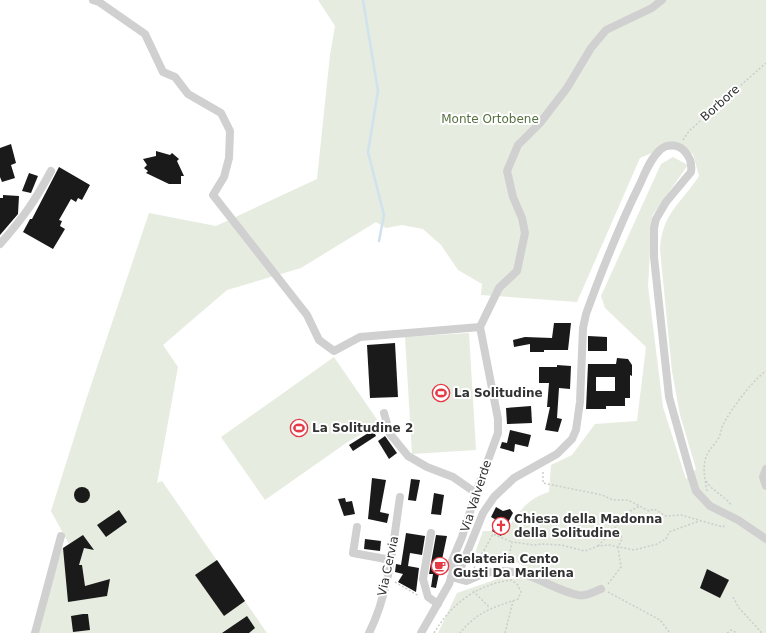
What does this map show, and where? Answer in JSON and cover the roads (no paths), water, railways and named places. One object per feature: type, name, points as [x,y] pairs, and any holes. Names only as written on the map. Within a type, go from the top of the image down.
[{"type":"street","points":[[93,0],[99,2],[145,34],[162,72],[175,77],[188,94],[221,113],[230,132],[229,158],[224,177],[213,195],[307,315],[320,340],[334,351],[360,337],[480,327],[499,288],[517,271],[525,233],[522,218],[512,197],[507,171],[518,145],[540,123],[568,88],[591,48],[606,30],[652,8],[662,0]]},
{"type":"street","points":[[421,633],[438,604],[452,574],[462,565],[483,513],[494,497],[514,478],[543,462],[567,445],[576,430],[580,402],[583,328],[586,314],[632,199],[650,164],[664,148],[679,146],[684,150],[691,161],[691,172],[659,213],[654,228],[653,244],[669,397],[696,491],[710,506],[738,520],[766,539]]},
{"type":"street","points":[[0,244],[22,219],[37,198],[51,171]]},
{"type":"street","name":"Via Valverde","points":[[452,574],[451,563],[462,537],[498,433],[498,419],[480,327]]},
{"type":"street","points":[[384,413],[390,434],[408,456],[427,467],[453,477],[476,493]]},
{"type":"street","points":[[766,469],[762,477],[766,486]]},
{"type":"street","name":"Via Cervia","points":[[369,633],[375,620],[387,578],[400,497]]},
{"type":"street","points":[[357,527],[353,553],[391,560]]},
{"type":"street","points":[[431,533],[423,579],[428,598],[438,604]]},
{"type":"street","points":[[35,633],[61,536]]},
{"type":"street","points":[[452,574],[466,581],[485,573],[505,570],[523,574],[579,595],[591,593],[601,589]]},
{"type":"waterway","points":[[363,0],[378,91],[368,152],[384,215],[379,241]]},
{"type":"place","name":"La Solitudine","points":[[441,393]]},
{"type":"place","name":"La Solitudine 2","points":[[299,428]]},
{"type":"place","name":"Chiesa della Madonna della Solitudine","points":[[501,526]]},
{"type":"place","name":"Gelateria Cento Gusti Da Marilena","points":[[440,566]]},
{"type":"park label","name":"Monte Ortobene","points":[[490,119]]}]
